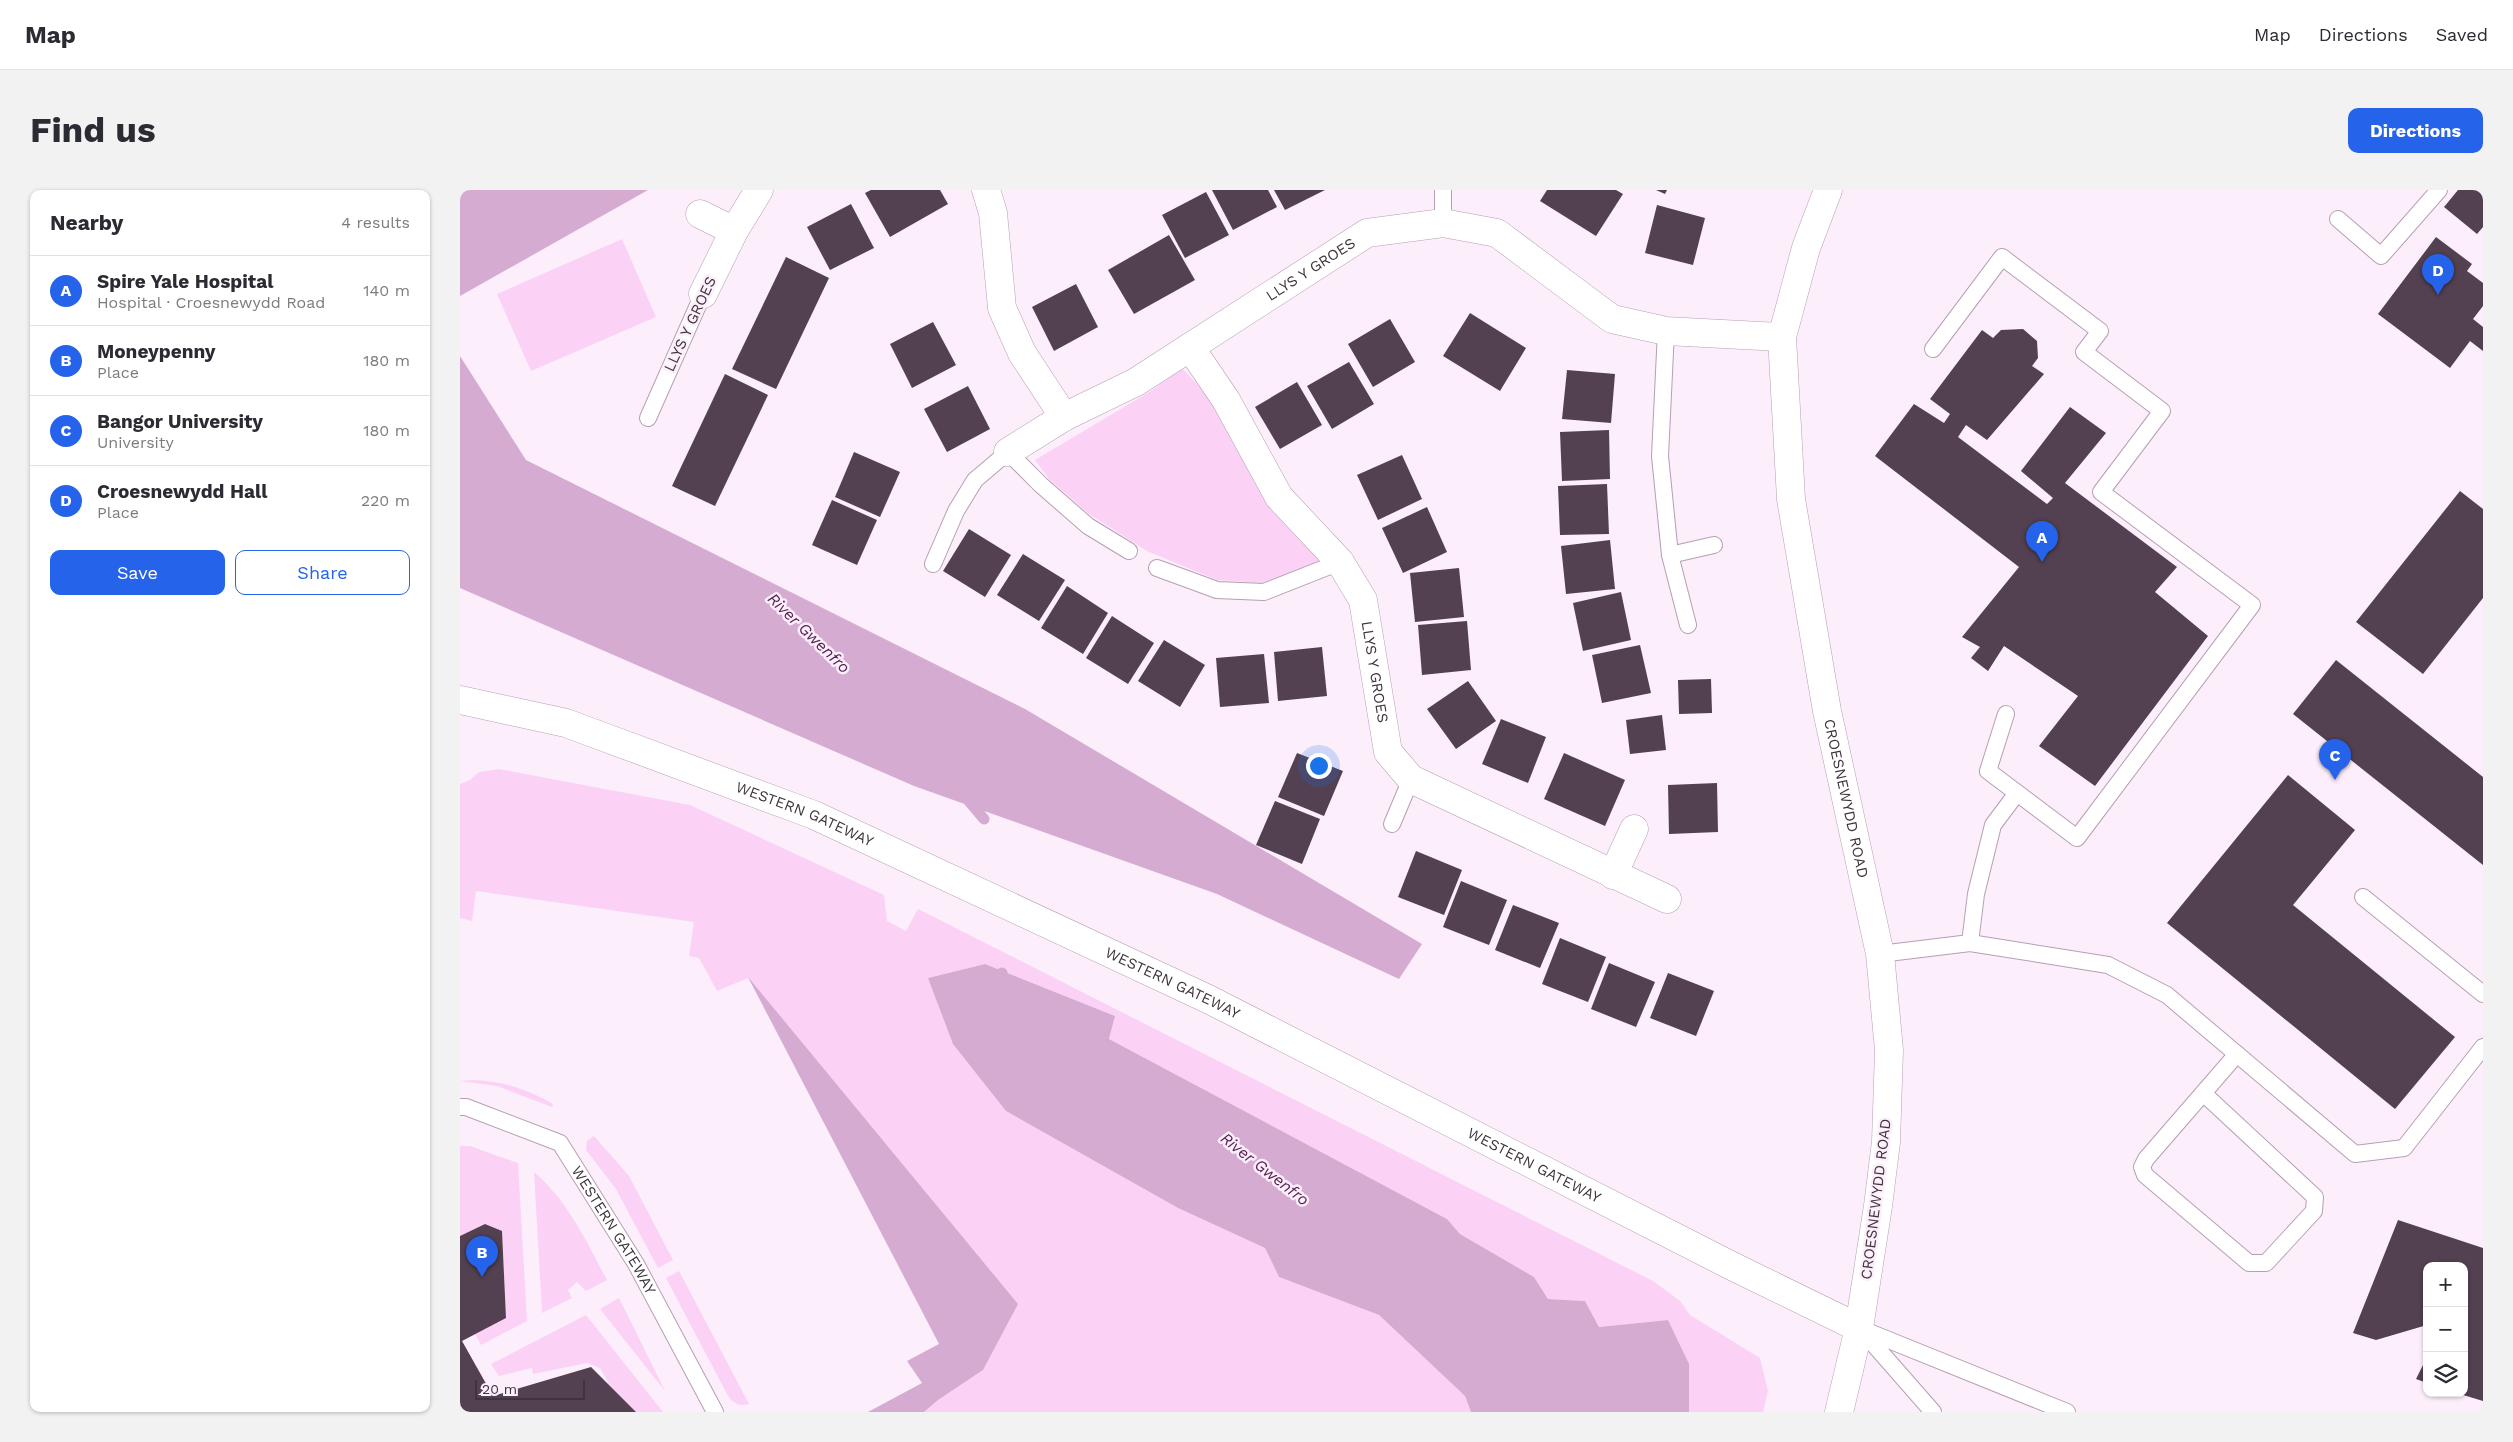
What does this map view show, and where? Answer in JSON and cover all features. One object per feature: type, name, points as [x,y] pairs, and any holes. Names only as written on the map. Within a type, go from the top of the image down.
[{"type":"street","name":"LLYS Y GROES","points":[[703,294],[734,230],[759,190]]},
{"type":"street","points":[[986,190],[992,213],[1002,308],[1022,353],[1064,417]]},
{"type":"street","name":"CROESNEWYDD ROAD","points":[[1828,190],[1806,248],[1782,337],[1791,499],[1827,710],[1880,954],[1889,1050],[1886,1142],[1859,1328],[1839,1412]]},
{"type":"street","points":[[700,214],[734,230]]},
{"type":"street","name":"LLYS Y GROES","points":[[1008,452],[1064,417],[1136,382],[1367,233],[1443,223],[1497,233],[1612,319],[1666,331],[1782,337]]},
{"type":"street","name":"LLYS Y GROES","points":[[1190,347],[1226,400],[1279,498],[1340,562],[1362,600],[1388,752],[1411,779],[1666,899]]},
{"type":"street","name":"WESTERN GATEWAY","points":[[460,700],[566,723],[814,815],[1208,999],[1732,1266],[1859,1328]]},
{"type":"street","points":[[1613,875],[1634,829]]},
{"type":"lane","points":[[1443,190],[1443,223]]},
{"type":"lane","points":[[2338,219],[2381,256],[2439,190]]},
{"type":"lane","points":[[1933,349],[2002,258],[2100,331],[2084,352],[2162,410],[2101,492],[2252,605],[2077,838],[1988,770],[2006,714]]},
{"type":"lane","name":"LLYS Y GROES","points":[[648,418],[703,294]]},
{"type":"lane","points":[[1666,331],[1660,456],[1670,555],[1688,625]]},
{"type":"lane","points":[[1008,452],[1041,485],[1088,526],[1129,551]]},
{"type":"lane","name":"LLYS Y GROES","points":[[933,564],[956,511],[975,480],[1008,452]]},
{"type":"lane","points":[[1670,555],[1714,545]]},
{"type":"lane","points":[[1157,568],[1217,590],[1264,592],[1340,562]]},
{"type":"lane","points":[[1392,824],[1411,779]]},
{"type":"lane","points":[[1970,942],[1976,894],[1993,825],[2017,792]]},
{"type":"lane","points":[[2363,897],[2483,994]]},
{"type":"lane","points":[[1880,954],[1970,942],[2108,965],[2167,995],[2354,1154],[2404,1148],[2483,1047]]},
{"type":"lane","points":[[2203,1092],[2315,1197],[2314,1211],[2266,1263],[2249,1263],[2145,1175],[2142,1167],[2146,1159],[2203,1092],[2237,1054]]},
{"type":"lane","name":"WESTERN GATEWAY","points":[[460,1107],[466,1107],[560,1143],[636,1264],[715,1412]]},
{"type":"lane","points":[[1859,1328],[1933,1412]]},
{"type":"lane","points":[[1859,1328],[2067,1412]]},
{"type":"shaded area","points":[[460,190],[648,190],[460,296]]},
{"type":"shaded area","points":[[622,239],[656,317],[531,371],[497,294]]},
{"type":"shaded area","points":[[460,356],[526,460],[1025,709],[1422,944],[1399,979],[1217,894],[914,786],[460,588]]},
{"type":"shaded area","points":[[1182,368],[1212,400],[1326,561],[1262,583],[1217,580],[1147,551],[1089,514],[1049,479],[1035,460],[1151,391]]},
{"type":"shaded area","points":[[499,769],[690,805],[884,895],[887,921],[906,931],[918,909],[1653,1281],[1680,1301],[1690,1315],[1760,1358],[1768,1391],[1763,1412],[1685,1412],[1668,1320],[1599,1327],[1585,1301],[1548,1299],[1534,1277],[1460,1234],[1447,1219],[1109,1039],[1115,1016],[985,964],[928,978],[1006,1111],[1178,1208],[1265,1248],[1279,1277],[1379,1315],[1465,1396],[1471,1412],[924,1412],[938,1400],[983,1370],[748,978],[717,991],[699,958],[689,956],[694,922],[476,891],[472,921],[460,918],[460,784],[470,780],[479,772]]},
{"type":"shaded area","points":[[985,964],[1115,1016],[1109,1039],[1447,1219],[1460,1234],[1534,1277],[1548,1299],[1585,1301],[1599,1327],[1668,1320],[1689,1364],[1689,1412],[1471,1412],[1465,1396],[1379,1315],[1279,1277],[1265,1248],[1178,1208],[1006,1111],[953,1044],[928,978]]},
{"type":"shaded area","points":[[748,977],[1018,1304],[983,1370],[938,1400],[924,1412],[868,1412],[922,1383],[907,1361],[939,1344]]},
{"type":"shaded area","points":[[460,1081],[496,1082],[531,1093],[553,1104],[552,1107],[497,1086]]},
{"type":"shaded area","points":[[594,1136],[629,1176],[673,1260],[658,1268],[616,1189],[586,1150],[587,1141]]},
{"type":"shaded area","points":[[460,1146],[470,1146],[518,1163],[527,1321],[481,1345],[475,1334],[506,1318],[502,1232],[485,1224],[460,1236]]},
{"type":"shaded area","points":[[534,1172],[546,1183],[567,1209],[584,1236],[607,1280],[586,1291],[577,1282],[568,1290],[572,1298],[542,1313]]},
{"type":"shaded area","points":[[679,1271],[749,1404],[736,1404],[727,1394],[666,1278]]},
{"type":"shaded area","points":[[619,1298],[665,1391],[600,1309]]},
{"type":"shaded area","points":[[586,1315],[663,1412],[636,1412],[610,1386],[600,1368],[587,1363],[533,1374],[532,1368],[499,1376],[491,1364]]},
{"type":"building","points":[[871,190],[940,190],[948,204],[890,237],[865,193]]},
{"type":"building","points":[[1212,190],[1268,190],[1277,207],[1233,230]]},
{"type":"building","points":[[1274,190],[1325,190],[1285,210]]},
{"type":"building","points":[[1547,190],[1616,190],[1623,194],[1596,236],[1540,201]]},
{"type":"building","points":[[1656,190],[1667,190],[1665,194]]},
{"type":"building","points":[[2458,190],[2483,190],[2483,227],[2477,234],[2444,207]]},
{"type":"building","points":[[1206,192],[1229,235],[1185,258],[1162,215]]},
{"type":"building","points":[[851,204],[874,248],[830,270],[807,227]]},
{"type":"building","points":[[1657,205],[1705,218],[1693,265],[1645,253]]},
{"type":"building","points":[[1169,235],[1195,280],[1134,314],[1108,270]]},
{"type":"building","points":[[2436,237],[2472,264],[2467,271],[2483,283],[2483,306],[2473,319],[2483,327],[2483,351],[2470,341],[2450,368],[2378,314]]},
{"type":"building","points":[[786,257],[829,278],[776,389],[732,369]]},
{"type":"building","points":[[1076,284],[1098,327],[1054,351],[1032,307]]},
{"type":"building","points":[[1470,313],[1526,348],[1500,391],[1443,356]]},
{"type":"building","points":[[1390,319],[1415,362],[1373,387],[1348,344]]},
{"type":"building","points":[[933,322],[956,365],[912,388],[890,344]]},
{"type":"building","points":[[2023,329],[2037,341],[2038,358],[2032,366],[2044,374],[1987,440],[1966,425],[1958,437],[2047,504],[2053,498],[2021,471],[2070,407],[2106,433],[2065,483],[2177,567],[2155,592],[2208,636],[2095,786],[2039,746],[2078,696],[2004,646],[1988,671],[1971,658],[1980,647],[1962,637],[2019,567],[1875,456],[1914,404],[1944,423],[1950,414],[1930,399],[1982,330],[1993,338],[2001,330]]},
{"type":"building","points":[[1349,362],[1374,404],[1332,429],[1307,386]]},
{"type":"building","points":[[1567,370],[1615,374],[1611,423],[1562,419]]},
{"type":"building","points":[[725,374],[768,395],[715,506],[672,486]]},
{"type":"building","points":[[1297,382],[1322,425],[1280,449],[1255,407]]},
{"type":"building","points":[[968,386],[990,429],[947,452],[924,409]]},
{"type":"building","points":[[1609,430],[1610,479],[1562,481],[1560,432]]},
{"type":"building","points":[[854,452],[900,472],[880,517],[835,497]]},
{"type":"building","points":[[1402,455],[1422,499],[1378,520],[1357,475]]},
{"type":"building","points":[[1607,484],[1609,534],[1560,535],[1558,486]]},
{"type":"building","points":[[2460,491],[2483,509],[2483,598],[2423,674],[2356,622]]},
{"type":"building","points":[[832,500],[877,520],[857,565],[812,545]]},
{"type":"building","points":[[1427,507],[1447,552],[1403,573],[1382,528]]},
{"type":"building","points":[[969,529],[1011,555],[985,597],[943,571]]},
{"type":"building","points":[[1610,540],[1615,589],[1566,594],[1561,546]]},
{"type":"building","points":[[1023,554],[1065,580],[1039,621],[997,595]]},
{"type":"building","points":[[1459,568],[1464,617],[1415,622],[1410,573]]},
{"type":"building","points":[[1067,586],[1108,613],[1083,654],[1041,628]]},
{"type":"building","points":[[1621,592],[1631,640],[1583,651],[1573,603]]},
{"type":"building","points":[[1112,616],[1154,643],[1128,684],[1086,658]]},
{"type":"building","points":[[1467,621],[1471,670],[1422,675],[1418,625]]},
{"type":"building","points":[[1164,640],[1205,665],[1180,707],[1138,681]]},
{"type":"building","points":[[1640,645],[1651,693],[1602,703],[1592,655]]},
{"type":"building","points":[[1322,647],[1327,696],[1278,701],[1274,652]]},
{"type":"building","points":[[1264,654],[1269,703],[1220,707],[1216,658]]},
{"type":"building","points":[[2336,660],[2483,777],[2483,865],[2293,714]]},
{"type":"building","points":[[1711,679],[1712,713],[1679,714],[1678,680]]},
{"type":"building","points":[[1468,681],[1496,721],[1456,749],[1427,709]]},
{"type":"building","points":[[1662,715],[1666,750],[1630,754],[1626,720]]},
{"type":"building","points":[[1501,719],[1546,737],[1528,783],[1482,764]]},
{"type":"building","points":[[1297,753],[1343,771],[1324,816],[1278,797]]},
{"type":"building","points":[[1564,753],[1625,780],[1605,826],[1544,799]]},
{"type":"building","points":[[2288,775],[2355,830],[2293,905],[2455,1037],[2395,1109],[2167,923]]},
{"type":"building","points":[[1717,783],[1718,832],[1669,834],[1668,785]]},
{"type":"building","points":[[1275,801],[1320,819],[1302,864],[1256,845]]},
{"type":"building","points":[[1416,851],[1462,870],[1444,915],[1398,897]]},
{"type":"building","points":[[1461,881],[1507,900],[1489,945],[1443,927]]},
{"type":"building","points":[[1513,905],[1559,923],[1540,968],[1495,950]]},
{"type":"building","points":[[1560,938],[1606,957],[1588,1002],[1542,984]]},
{"type":"building","points":[[1609,963],[1655,982],[1636,1027],[1591,1009]]},
{"type":"building","points":[[1668,973],[1714,991],[1696,1036],[1650,1018]]},
{"type":"building","points":[[2398,1220],[2483,1248],[2483,1401],[2468,1396],[2468,1262],[2423,1262],[2423,1326],[2376,1340],[2353,1333]]},
{"type":"building","points":[[485,1224],[502,1231],[506,1318],[462,1341],[493,1396],[591,1367],[636,1412],[460,1412],[460,1236]]},
{"type":"building","points":[[2423,1365],[2423,1382],[2416,1379]]},
{"type":"waterway","name":"River Gwenfro","points":[[460,488],[638,561],[753,602],[831,679],[921,744],[984,819]]},
{"type":"waterway","name":"River Gwenfro","points":[[1002,973],[989,1021],[1015,1046],[1153,1102],[1430,1317],[1491,1333],[1503,1412]]},
{"type":"place","name":"Croesnewydd Hall","points":[[2438,295]]},
{"type":"place","name":"Spire Yale Hospital","points":[[2042,562]]},
{"type":"place","name":"Bangor University","points":[[2335,780]]},
{"type":"place","name":"Moneypenny","points":[[482,1277]]}]
